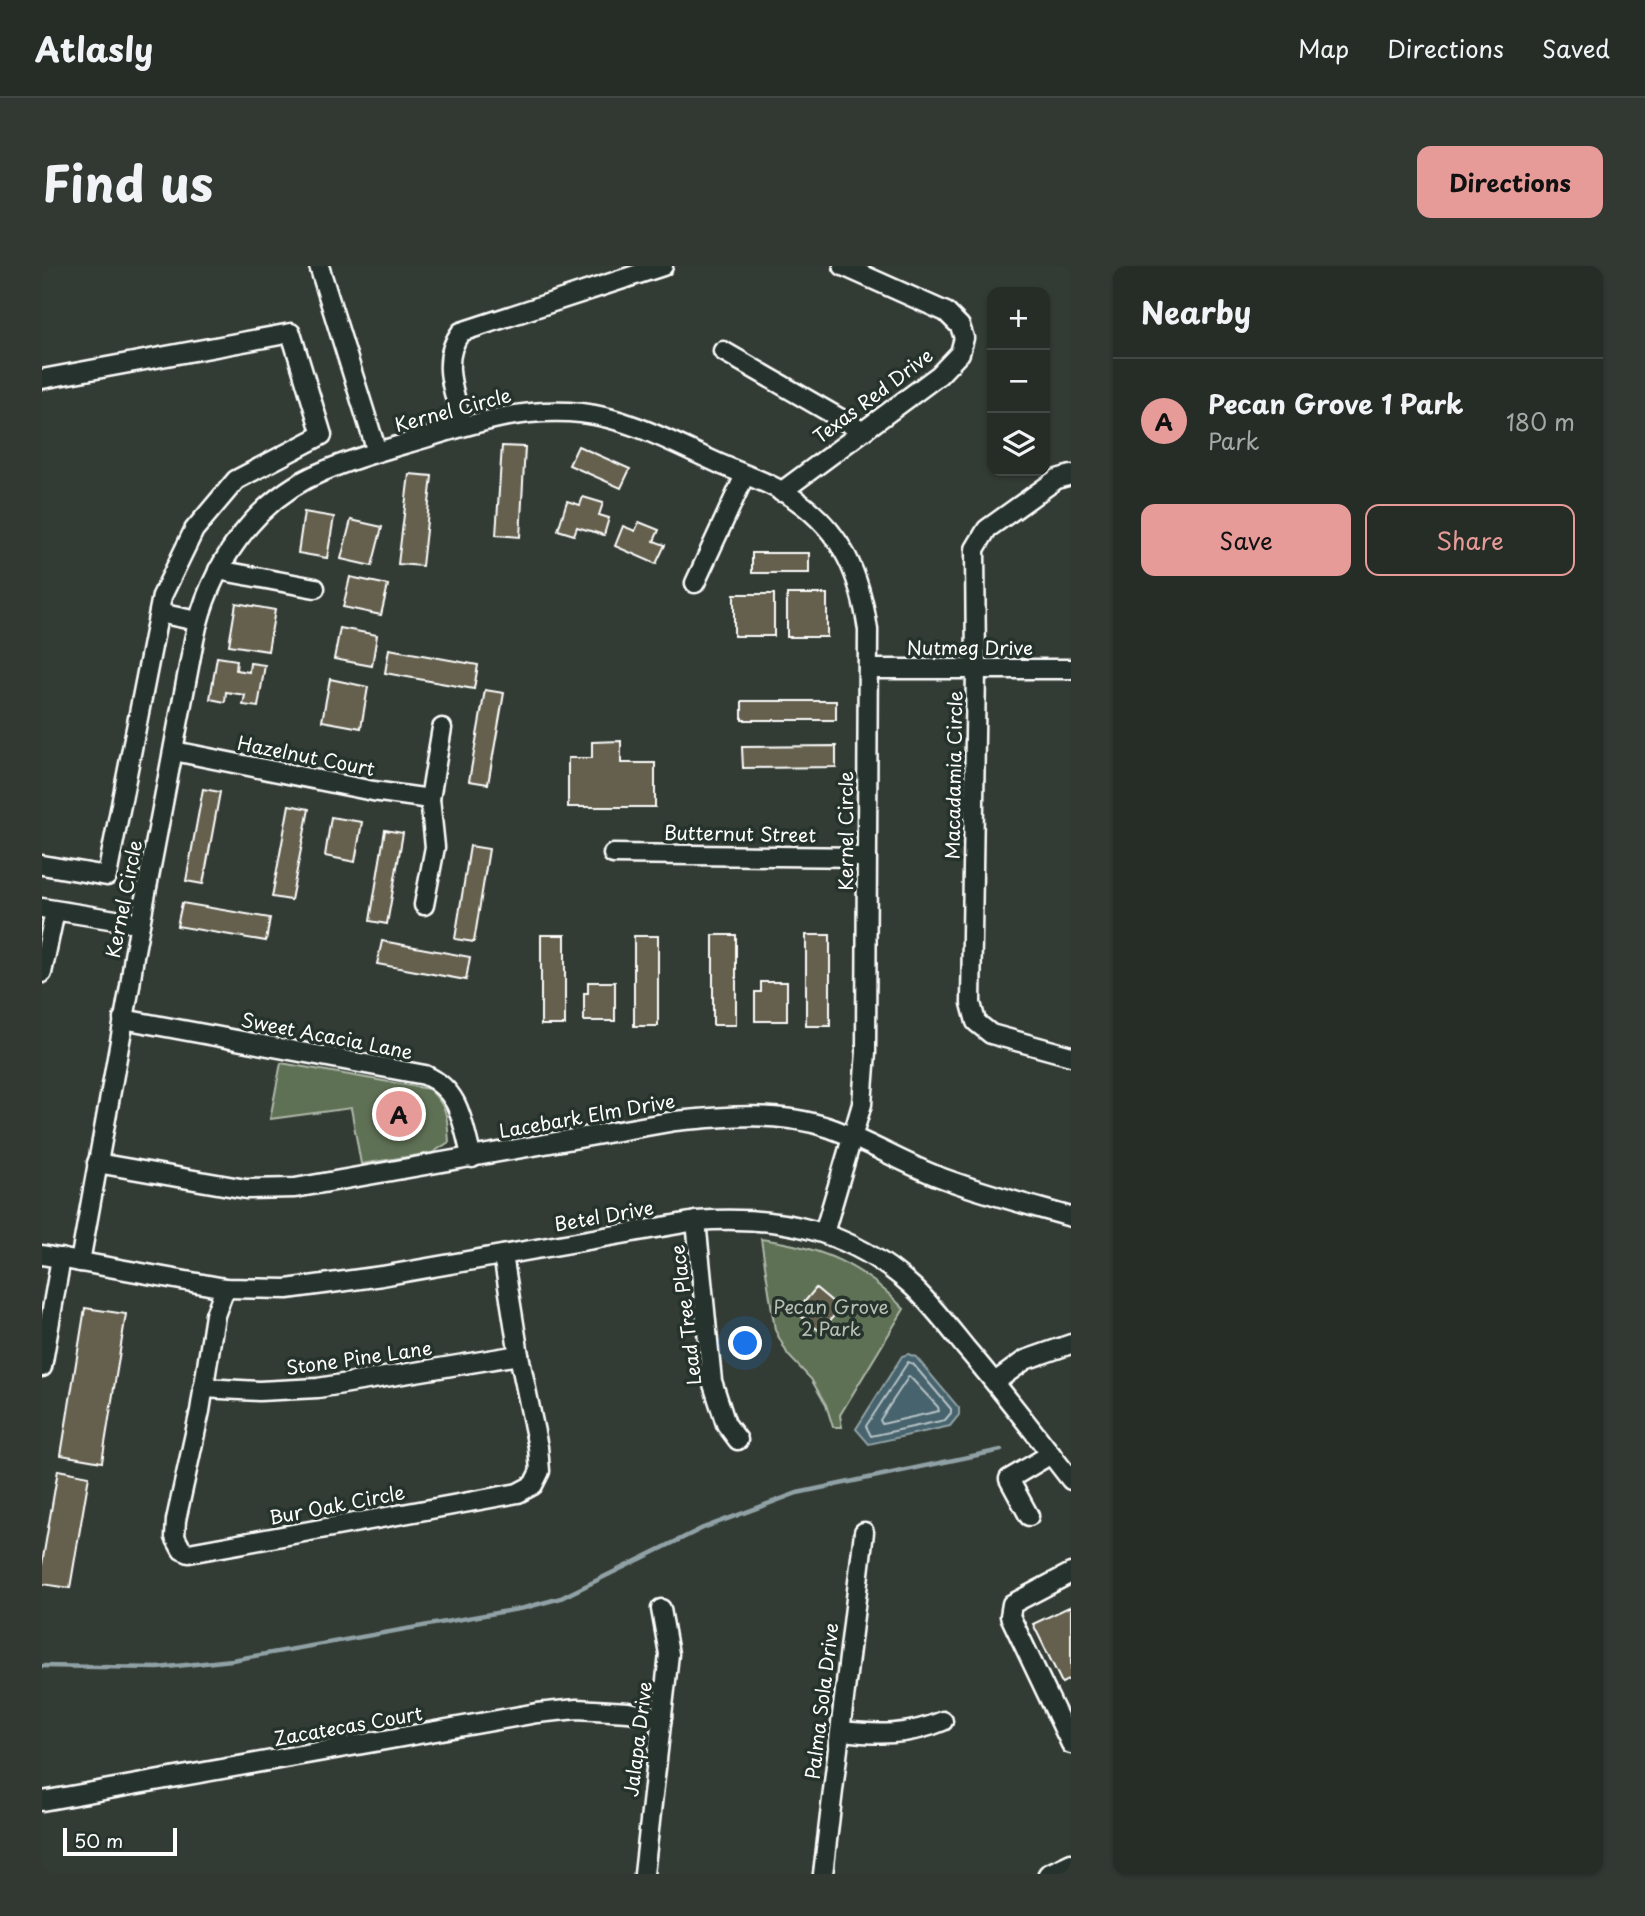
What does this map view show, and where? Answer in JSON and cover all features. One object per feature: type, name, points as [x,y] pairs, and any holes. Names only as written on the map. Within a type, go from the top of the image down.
[{"type":"street","points":[[319,266],[377,453]]},
{"type":"street","points":[[463,426],[448,361],[453,343],[461,332],[663,266]]},
{"type":"street","name":"Texas Red Drive","points":[[781,492],[939,375],[960,353],[964,338],[960,326],[946,312],[842,266]]},
{"type":"street","points":[[42,379],[291,333],[321,435],[236,480],[194,530],[162,596],[107,876],[42,864]]},
{"type":"street","points":[[723,351],[862,431]]},
{"type":"street","name":"Kernel Circle","points":[[80,1262],[197,621],[208,588],[236,541],[248,528],[288,491],[324,471],[463,426],[541,411],[583,413],[639,428],[795,498],[817,516],[845,551],[859,580],[868,630],[869,669],[866,1052],[862,1104],[824,1233]]},
{"type":"street","points":[[695,583],[745,475]]},
{"type":"street","name":"Macadamia Circle","points":[[1071,475],[1057,479],[987,529],[975,549],[972,1013],[981,1027],[991,1034],[1071,1056]]},
{"type":"street","points":[[218,570],[315,588]]},
{"type":"street","points":[[159,613],[197,621]]},
{"type":"street","name":"Nutmeg Drive","points":[[869,669],[1071,669]]},
{"type":"street","points":[[424,905],[435,847],[430,799],[442,728]]},
{"type":"street","name":"Hazelnut Court","points":[[174,751],[373,791],[430,799]]},
{"type":"street","name":"Butternut Street","points":[[613,854],[866,857]]},
{"type":"street","points":[[42,973],[48,910],[140,924]]},
{"type":"street","name":"Sweet Acacia Lane","points":[[123,1019],[425,1075],[442,1084],[454,1098],[472,1158]]},
{"type":"street","name":"Lacebark Elm Drive","points":[[97,1163],[246,1189],[318,1185],[675,1121],[722,1116],[763,1116],[812,1123],[853,1137],[935,1176],[1071,1217]]},
{"type":"street","name":"Betel Drive","points":[[42,1255],[225,1288],[287,1289],[312,1287],[696,1221],[755,1219],[780,1222],[824,1233],[850,1244],[882,1262],[912,1286],[996,1382],[1071,1480]]},
{"type":"street","name":"Lead Tree Place","points":[[696,1221],[712,1381],[726,1424],[738,1440]]},
{"type":"street","name":"Bur Oak Circle","points":[[225,1288],[215,1315],[176,1520],[175,1537],[181,1550],[189,1553],[518,1493],[533,1485],[540,1471],[538,1447],[519,1355],[503,1255]]},
{"type":"street","points":[[42,1367],[61,1258]]},
{"type":"street","points":[[996,1382],[1025,1360],[1071,1344]]},
{"type":"street","name":"Stone Pine Lane","points":[[203,1388],[259,1391],[318,1388],[519,1355]]},
{"type":"street","points":[[1028,1516],[1009,1479],[1051,1454]]},
{"type":"street","name":"Palma Sola Drive","points":[[824,1874],[864,1532]]},
{"type":"street","points":[[1071,1573],[1012,1604],[1010,1616],[1064,1711],[1071,1744]]},
{"type":"street","name":"Jalapa Drive","points":[[644,1874],[669,1654],[661,1609]]},
{"type":"street","name":"Zacatecas Court","points":[[42,1801],[537,1713],[578,1709],[628,1712],[662,1718]]},
{"type":"street","points":[[841,1731],[895,1735],[915,1732],[943,1721]]},
{"type":"street","points":[[1048,1874],[1071,1863]]},
{"type":"green space","points":[[281,1063],[429,1089],[440,1101],[445,1112],[449,1142],[432,1153],[361,1164],[351,1108],[270,1119]]},
{"type":"green space","name":"Pecan Grove 2 Park","points":[[761,1239],[802,1247],[839,1260],[872,1280],[904,1309],[840,1415],[842,1427],[833,1427],[826,1405],[811,1379],[788,1355],[775,1330]]},
{"type":"water","points":[[908,1354],[916,1357],[959,1408],[959,1415],[950,1426],[869,1444],[856,1429],[902,1356]]},
{"type":"building","points":[[502,446],[525,447],[520,537],[496,535]]},
{"type":"building","points":[[578,446],[630,469],[621,488],[569,465]]},
{"type":"building","points":[[409,474],[432,476],[422,566],[398,564]]},
{"type":"building","points":[[583,497],[603,503],[599,515],[609,518],[604,535],[577,527],[574,535],[558,530],[567,501],[580,505]]},
{"type":"building","points":[[304,512],[334,517],[327,558],[298,553]]},
{"type":"building","points":[[351,520],[382,527],[372,566],[341,559]]},
{"type":"building","points":[[639,522],[659,530],[654,541],[665,545],[656,564],[615,546],[623,526],[635,531]]},
{"type":"building","points":[[752,553],[809,553],[809,573],[752,573]]},
{"type":"building","points":[[350,577],[388,585],[381,615],[343,607]]},
{"type":"building","points":[[734,594],[774,594],[774,636],[734,636]]},
{"type":"building","points":[[787,594],[827,594],[827,637],[787,637]]},
{"type":"building","points":[[236,603],[275,610],[268,651],[229,645]]},
{"type":"building","points":[[340,628],[377,635],[372,666],[334,659]]},
{"type":"building","points":[[389,649],[478,665],[474,689],[385,673]]},
{"type":"building","points":[[217,657],[237,660],[236,670],[249,672],[250,663],[265,665],[258,707],[243,705],[245,695],[226,692],[225,702],[210,699]]},
{"type":"building","points":[[330,679],[368,687],[361,728],[322,721]]},
{"type":"building","points":[[485,690],[504,693],[488,784],[469,781]]},
{"type":"building","points":[[742,701],[836,701],[836,720],[742,720]]},
{"type":"building","points":[[621,741],[621,763],[655,763],[655,807],[568,807],[568,758],[592,758],[592,742]]},
{"type":"building","points":[[836,746],[836,767],[743,768],[742,747]]},
{"type":"building","points":[[203,789],[220,792],[203,884],[186,881]]},
{"type":"building","points":[[289,805],[309,809],[291,900],[272,897]]},
{"type":"building","points":[[331,817],[362,822],[355,862],[325,856]]},
{"type":"building","points":[[385,830],[403,833],[387,924],[370,921]]},
{"type":"building","points":[[470,846],[489,849],[474,942],[455,939]]},
{"type":"building","points":[[182,903],[270,918],[266,941],[177,926]]},
{"type":"building","points":[[541,935],[565,935],[565,1025],[541,1025]]},
{"type":"building","points":[[713,935],[736,935],[736,1025],[713,1025]]},
{"type":"building","points":[[806,935],[830,935],[830,1026],[806,1026]]},
{"type":"building","points":[[634,936],[658,936],[658,1026],[634,1026]]},
{"type":"building","points":[[382,941],[470,957],[466,980],[377,964]]},
{"type":"building","points":[[588,982],[615,982],[615,1021],[584,1021],[584,993],[588,993]]},
{"type":"building","points":[[761,982],[787,982],[787,1021],[755,1021],[755,992],[761,992]]},
{"type":"building","points":[[816,1288],[840,1308],[821,1332],[796,1312]]},
{"type":"building","points":[[85,1308],[126,1314],[102,1462],[61,1455]]},
{"type":"building","points":[[58,1470],[89,1476],[70,1588],[42,1584],[42,1564]]},
{"type":"building","points":[[1071,1606],[1071,1678],[1062,1683],[1033,1624]]},
{"type":"waterway","points":[[42,1666],[158,1668],[232,1660],[524,1608],[561,1598],[703,1528],[797,1493],[1001,1450]]},
{"type":"place","name":"Pecan Grove 1 Park","points":[[399,1114]]}]
